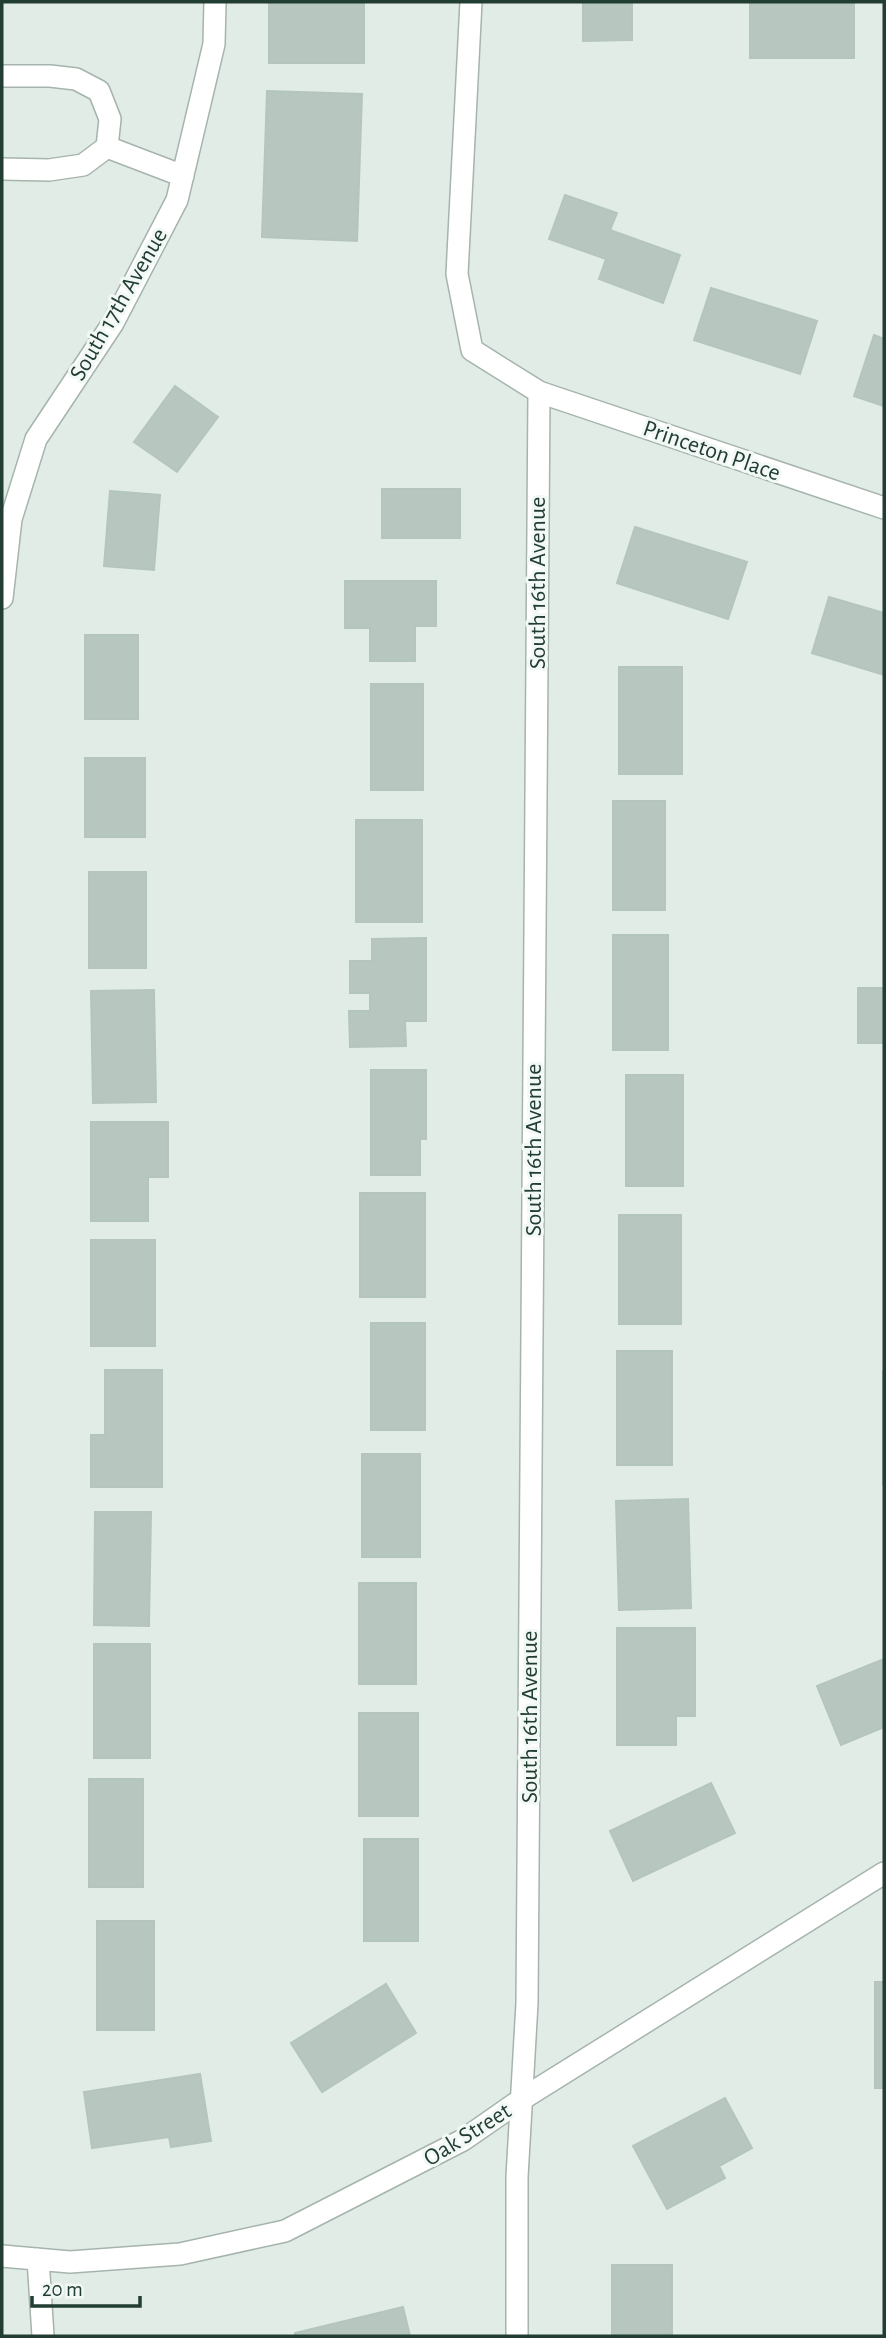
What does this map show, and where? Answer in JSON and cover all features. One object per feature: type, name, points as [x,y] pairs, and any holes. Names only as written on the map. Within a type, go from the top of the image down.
[{"type":"street","name":"South 17th Avenue","points":[[2,598],[11,519],[36,439],[113,323],[177,200],[214,44],[215,2]]},
{"type":"street","points":[[471,2],[457,274],[472,350],[539,392]]},
{"type":"street","points":[[2,75],[76,79],[99,91],[110,119],[107,147],[83,165],[50,170],[2,169]]},
{"type":"street","points":[[107,147],[183,176]]},
{"type":"street","name":"Princeton Place","points":[[539,392],[884,509]]},
{"type":"street","name":"South 16th Avenue","points":[[517,2336],[517,2177],[527,2003],[539,392]]},
{"type":"street","name":"Oak Street","points":[[2,2256],[70,2262],[180,2254],[285,2231],[463,2140],[522,2099],[884,1872]]},
{"type":"street","points":[[38,2259],[43,2336]]},
{"type":"building","points":[[269,2],[364,2],[364,63],[269,63]]},
{"type":"building","points":[[583,2],[632,2],[632,40],[583,41]]},
{"type":"building","points":[[750,2],[854,2],[854,58],[750,58]]},
{"type":"building","points":[[267,91],[362,94],[357,241],[262,237]]},
{"type":"building","points":[[565,195],[617,213],[610,230],[680,255],[663,303],[599,279],[606,259],[549,239]]},
{"type":"building","points":[[711,288],[817,321],[800,374],[694,340]]},
{"type":"building","points":[[874,335],[884,339],[884,406],[854,396]]},
{"type":"building","points":[[175,386],[218,417],[177,472],[134,442]]},
{"type":"building","points":[[382,489],[460,489],[460,538],[382,538]]},
{"type":"building","points":[[110,491],[160,495],[154,570],[104,566]]},
{"type":"building","points":[[635,527],[747,562],[728,619],[617,583]]},
{"type":"building","points":[[345,581],[436,581],[436,626],[415,626],[415,661],[370,661],[370,628],[345,628]]},
{"type":"building","points":[[829,597],[884,613],[884,675],[812,653]]},
{"type":"building","points":[[85,635],[138,635],[138,719],[85,719]]},
{"type":"building","points":[[619,667],[682,667],[682,774],[619,774]]},
{"type":"building","points":[[371,684],[423,684],[423,790],[371,790]]},
{"type":"building","points":[[85,758],[145,758],[145,837],[85,837]]},
{"type":"building","points":[[613,801],[665,801],[665,910],[613,910]]},
{"type":"building","points":[[356,820],[422,820],[422,922],[356,922]]},
{"type":"building","points":[[89,872],[146,872],[146,968],[89,968]]},
{"type":"building","points":[[613,935],[668,935],[668,1050],[613,1050]]},
{"type":"building","points":[[426,938],[426,1021],[405,1021],[406,1046],[350,1047],[349,1011],[370,1011],[370,993],[350,993],[350,961],[372,961],[372,939]]},
{"type":"building","points":[[858,988],[884,988],[884,1043],[858,1043]]},
{"type":"building","points":[[154,990],[156,1102],[93,1103],[91,991]]},
{"type":"building","points":[[371,1070],[426,1070],[426,1139],[420,1139],[420,1175],[371,1175]]},
{"type":"building","points":[[626,1075],[683,1075],[683,1186],[626,1186]]},
{"type":"building","points":[[91,1122],[168,1122],[168,1177],[148,1177],[148,1221],[91,1221]]},
{"type":"building","points":[[360,1193],[425,1193],[425,1297],[360,1297]]},
{"type":"building","points":[[619,1215],[681,1215],[681,1324],[619,1324]]},
{"type":"building","points":[[91,1240],[155,1240],[155,1346],[91,1346]]},
{"type":"building","points":[[371,1323],[425,1323],[425,1430],[371,1430]]},
{"type":"building","points":[[617,1351],[672,1351],[672,1465],[617,1465]]},
{"type":"building","points":[[105,1370],[162,1370],[162,1487],[91,1487],[91,1435],[105,1435]]},
{"type":"building","points":[[884,1371],[884,1485],[883,1485]]},
{"type":"building","points":[[362,1454],[420,1454],[420,1557],[362,1557]]},
{"type":"building","points":[[688,1499],[691,1608],[619,1610],[616,1501]]},
{"type":"building","points":[[95,1512],[151,1512],[149,1626],[94,1625]]},
{"type":"building","points":[[359,1583],[416,1583],[416,1684],[359,1684]]},
{"type":"building","points":[[617,1628],[695,1628],[695,1716],[676,1716],[676,1745],[617,1745]]},
{"type":"building","points":[[94,1644],[150,1644],[150,1758],[94,1758]]},
{"type":"building","points":[[884,1659],[884,1727],[841,1745],[817,1686]]},
{"type":"building","points":[[359,1713],[418,1713],[418,1816],[359,1816]]},
{"type":"building","points":[[89,1779],[143,1779],[143,1887],[89,1887]]},
{"type":"building","points":[[711,1783],[735,1833],[633,1881],[610,1831]]},
{"type":"building","points":[[364,1839],[418,1839],[418,1941],[364,1941]]},
{"type":"building","points":[[97,1921],[154,1921],[154,2030],[97,2030]]},
{"type":"building","points":[[875,1982],[884,1982],[884,2088],[875,2088]]},
{"type":"building","points":[[386,1984],[416,2033],[322,2092],[291,2043]]},
{"type":"building","points":[[200,2074],[211,2141],[171,2147],[169,2137],[92,2148],[84,2092]]},
{"type":"building","points":[[725,2098],[752,2148],[719,2166],[725,2178],[667,2209],[633,2146]]},
{"type":"building","points":[[612,2265],[672,2265],[672,2334],[612,2334]]},
{"type":"building","points":[[403,2307],[410,2336],[295,2336],[295,2333]]}]
